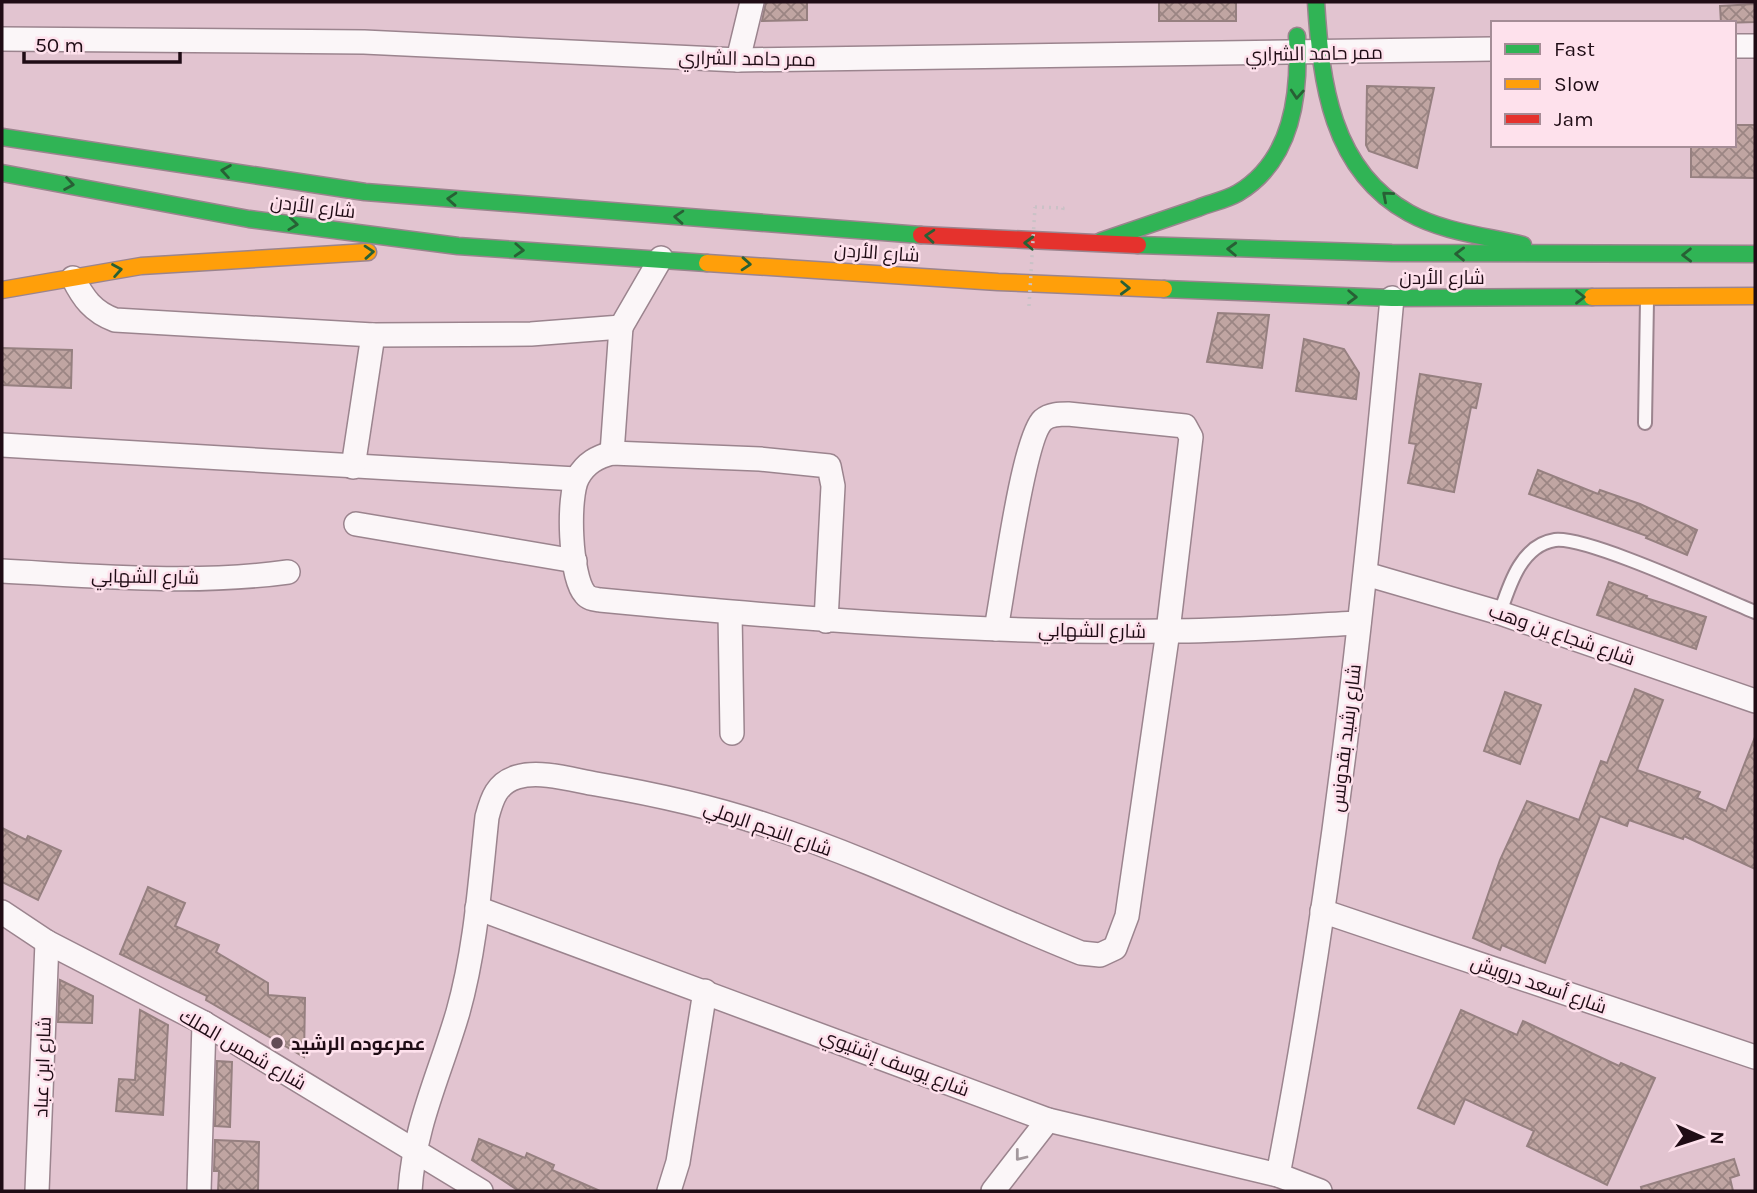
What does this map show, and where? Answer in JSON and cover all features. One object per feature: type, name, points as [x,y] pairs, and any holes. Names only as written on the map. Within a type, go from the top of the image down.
[{"type":"main road","points":[[1089,245],[1237,194],[1252,184],[1278,153],[1295,115],[1316,2]]},
{"type":"main road","points":[[1295,15],[1340,138],[1371,181],[1391,201],[1434,222],[1566,256]]},
{"type":"main road","name":"شارع الأردن","points":[[2,137],[365,192],[998,241],[1566,256],[1755,254]]},
{"type":"main road","name":"شارع الأردن","points":[[2,173],[249,219],[458,246],[998,282],[1392,298],[1755,296]]},
{"type":"main road","points":[[2,290],[141,266],[458,246]]},
{"type":"street","points":[[738,60],[752,2]]},
{"type":"street","name":"ممر حامد الشراري","points":[[2,40],[364,42],[738,60],[1491,49]]},
{"type":"street","points":[[1736,46],[1755,46]]},
{"type":"street","points":[[612,453],[621,327],[660,258]]},
{"type":"street","points":[[74,278],[81,293],[97,313],[115,320],[373,335],[531,334],[621,327]]},
{"type":"street","name":"شارع رشيد بقدونس","points":[[1278,1175],[1322,911],[1366,574],[1392,298]]},
{"type":"street","points":[[353,467],[373,335]]},
{"type":"street","name":"شارع النجم الرملي","points":[[410,1191],[412,1151],[458,1010],[477,908],[487,817],[493,796],[503,783],[519,776],[564,778],[664,795],[768,825],[1081,953],[1100,955],[1115,948],[1127,916],[1168,631],[1191,437],[1189,431],[1180,423],[1068,414],[1054,414],[1043,421],[1035,433],[996,629]]},
{"type":"street","points":[[2,445],[576,479],[591,462],[612,453],[760,459],[829,466],[833,486],[826,621]]},
{"type":"street","name":"شارع الشهابي","points":[[576,479],[571,526],[575,561],[579,585],[590,598],[826,621],[996,629],[1168,631],[1359,623]]},
{"type":"street","points":[[356,524],[575,561]]},
{"type":"street","name":"شارع الشهابي","points":[[2,571],[131,577],[261,576],[288,572]]},
{"type":"street","name":"شارع شجاع بن وهب","points":[[1366,574],[1500,613],[1755,701]]},
{"type":"street","points":[[730,613],[732,733]]},
{"type":"street","name":"شارع يوسف إشتيوي","points":[[477,908],[1048,1120],[1278,1175],[1320,1191]]},
{"type":"street","name":"شارع أسعد درويش","points":[[1322,911],[1755,1057]]},
{"type":"street","name":"شارع شمس الملك","points":[[2,912],[47,942],[204,1023],[481,1191]]},
{"type":"street","name":"شارع ابن عباد","points":[[37,1191],[47,942]]},
{"type":"street","points":[[669,1191],[677,1161],[705,991]]},
{"type":"street","points":[[199,1191],[204,1023]]},
{"type":"street","points":[[993,1191],[1048,1120]]},
{"type":"lane","points":[[1645,423],[1647,296]]},
{"type":"lane","points":[[1500,613],[1512,578],[1524,560],[1542,545],[1555,540],[1588,546],[1755,612]]},
{"type":"path","points":[[1029,306],[1035,207],[1063,208]]},
{"type":"building","points":[[766,2],[807,2],[807,20],[762,21]]},
{"type":"building","points":[[1159,2],[1236,2],[1236,21],[1159,21]]},
{"type":"building","points":[[1755,4],[1755,22],[1721,21],[1720,6]]},
{"type":"building","points":[[1367,86],[1434,88],[1417,168],[1369,151],[1366,145]]},
{"type":"building","points":[[1736,125],[1755,125],[1755,178],[1691,177],[1691,147],[1736,147]]},
{"type":"building","points":[[1218,313],[1269,315],[1262,368],[1207,362]]},
{"type":"building","points":[[1304,339],[1344,349],[1359,373],[1356,399],[1296,391]]},
{"type":"building","points":[[2,348],[72,350],[71,388],[2,385]]},
{"type":"building","points":[[1420,374],[1481,384],[1476,408],[1471,407],[1454,492],[1408,483],[1416,444],[1409,443]]},
{"type":"building","points":[[1538,470],[1598,494],[1600,490],[1640,504],[1697,530],[1687,555],[1646,538],[1647,536],[1529,494]]},
{"type":"building","points":[[1609,582],[1647,596],[1646,598],[1706,617],[1696,649],[1597,615]]},
{"type":"building","points":[[1635,689],[1663,700],[1637,770],[1700,792],[1697,798],[1726,811],[1755,737],[1755,869],[1684,836],[1683,839],[1629,820],[1627,826],[1600,816],[1545,963],[1502,945],[1500,950],[1473,938],[1500,860],[1527,801],[1579,820],[1601,761],[1607,763]]},
{"type":"building","points":[[1505,692],[1541,705],[1520,764],[1484,751]]},
{"type":"building","points":[[2,828],[26,840],[28,836],[61,851],[38,900],[2,882]]},
{"type":"building","points":[[148,887],[185,903],[175,926],[219,945],[216,952],[268,983],[268,995],[305,998],[304,1057],[206,1000],[207,996],[120,954]]},
{"type":"building","points":[[60,980],[93,996],[92,1023],[58,1022]]},
{"type":"building","points":[[140,1010],[168,1025],[163,1115],[116,1111],[119,1079],[135,1080]]},
{"type":"building","points":[[1461,1010],[1517,1035],[1523,1021],[1619,1066],[1621,1063],[1655,1078],[1607,1185],[1527,1146],[1534,1131],[1465,1099],[1454,1124],[1418,1108]]},
{"type":"building","points":[[217,1061],[232,1062],[230,1127],[215,1126]]},
{"type":"building","points":[[479,1139],[525,1158],[527,1153],[554,1165],[552,1170],[600,1191],[519,1191],[472,1160]]},
{"type":"building","points":[[215,1140],[259,1142],[258,1191],[218,1191],[219,1171],[214,1171]]},
{"type":"building","points":[[1734,1159],[1739,1175],[1730,1178],[1733,1191],[1642,1191],[1641,1187]]},
{"type":"traffic: fast","points":[[1316,2],[1327,93],[1335,121],[1362,173],[1383,195],[1422,219],[1450,229],[1523,245]]},
{"type":"traffic: fast","points":[[1101,241],[1228,198],[1256,179],[1271,163],[1289,124],[1297,80],[1297,36]]},
{"type":"traffic: fast","points":[[2,137],[365,192],[921,235]]},
{"type":"traffic: fast","points":[[2,173],[249,219],[458,246],[707,263]]},
{"type":"traffic: fast","points":[[1138,245],[1392,253],[1755,254]]},
{"type":"traffic: fast","points":[[1164,289],[1392,298],[1592,297]]},
{"type":"traffic: slow","points":[[2,290],[141,266],[368,252]]},
{"type":"traffic: slow","points":[[707,263],[998,282],[1164,289]]},
{"type":"traffic: slow","points":[[1592,297],[1755,296]]},
{"type":"traffic: jam","points":[[921,235],[1138,245]]},
{"type":"place","name":"عمرعوده الرشيد","points":[[277,1043]]}]
